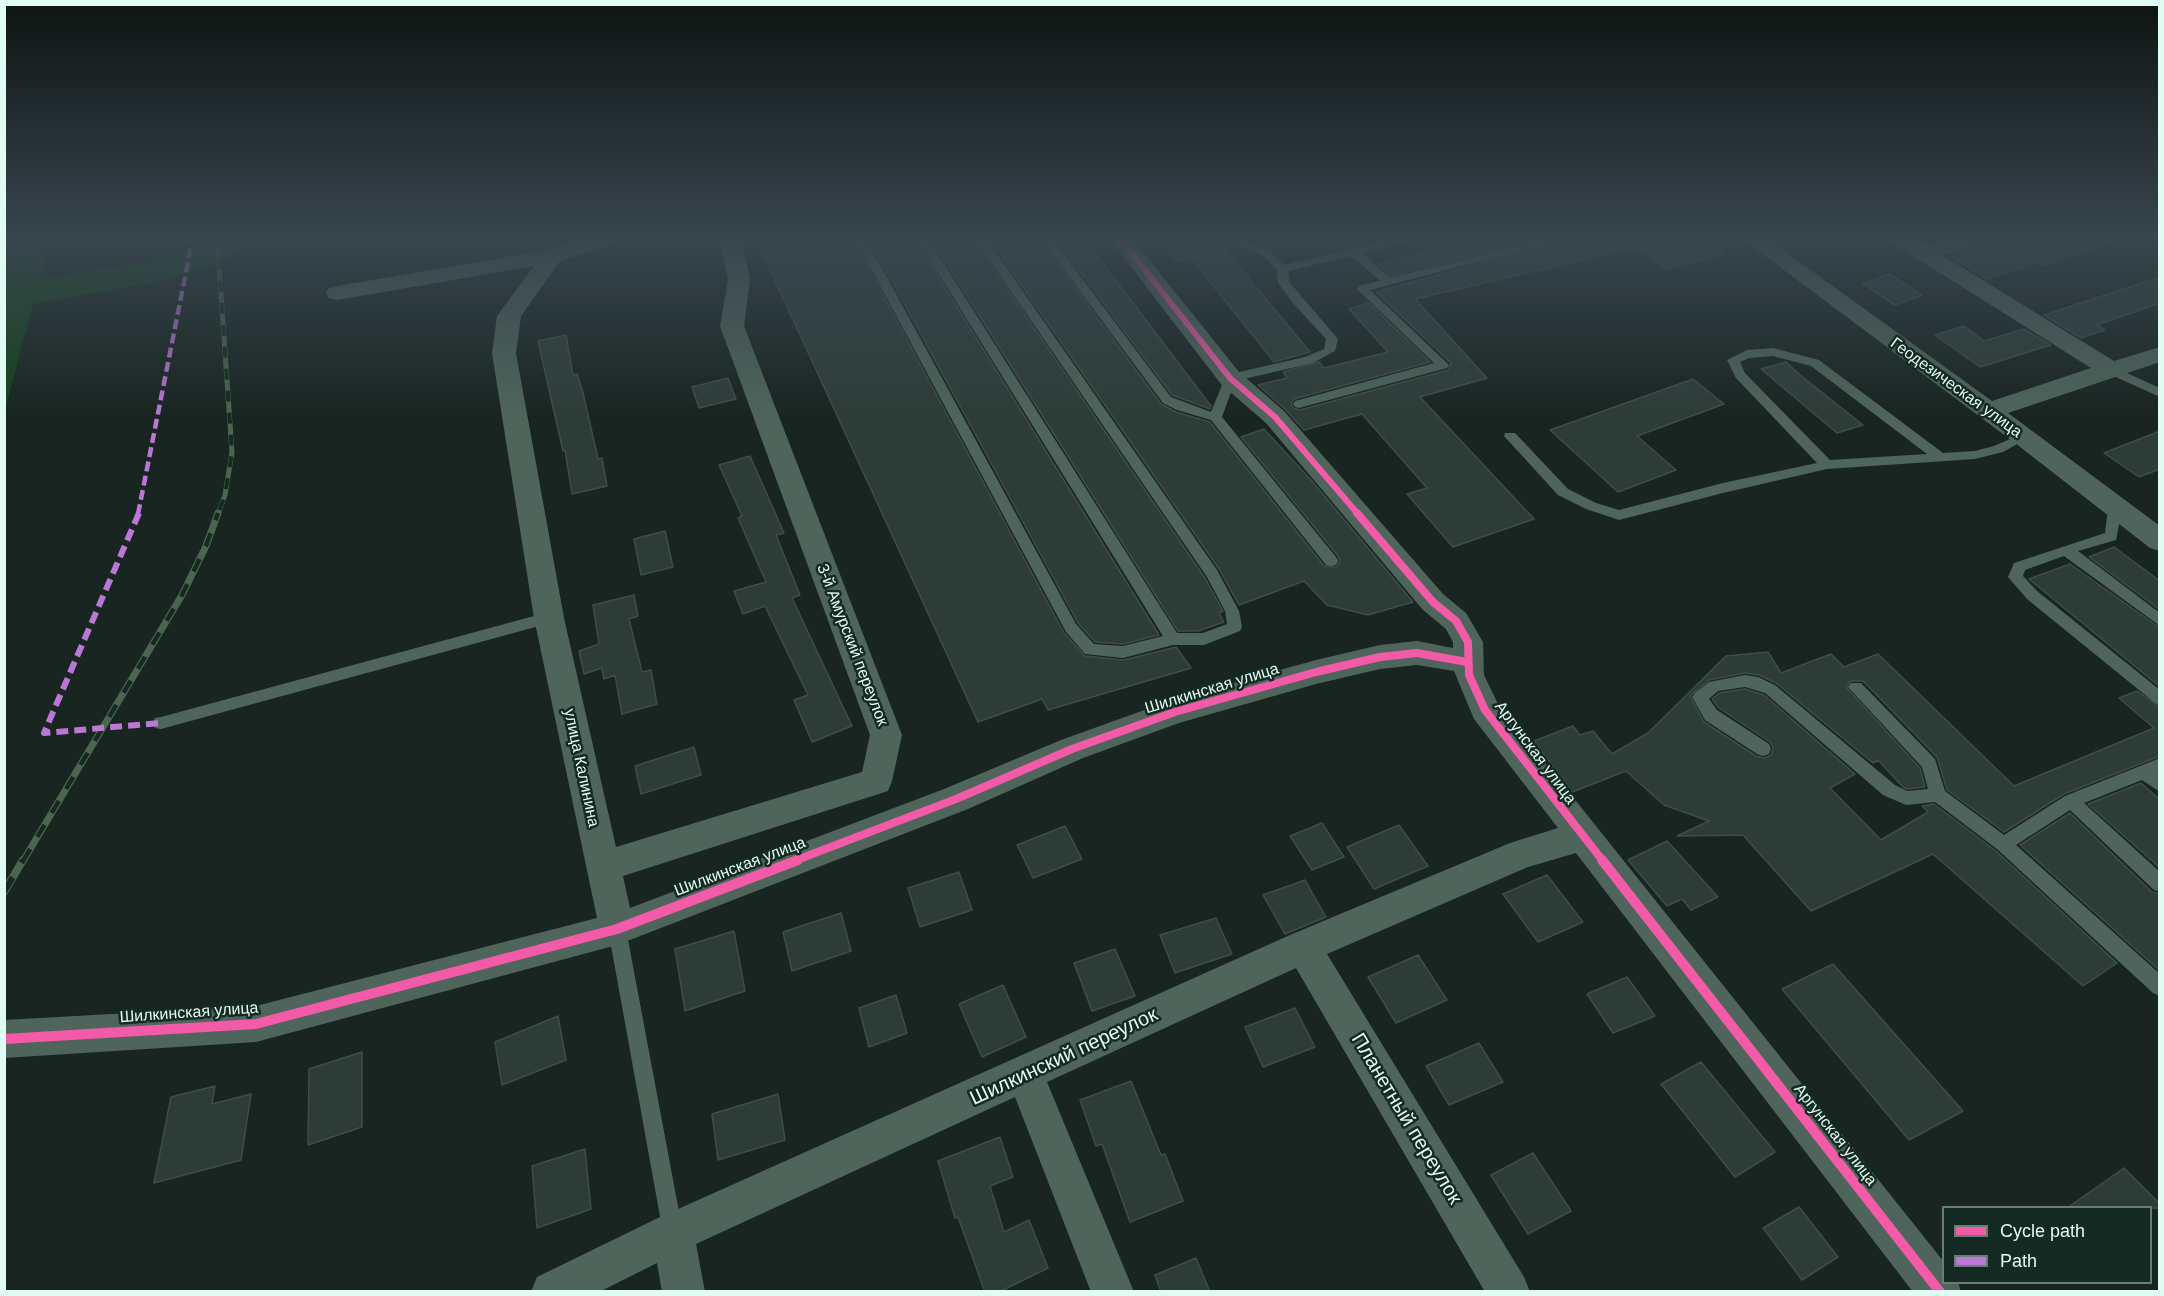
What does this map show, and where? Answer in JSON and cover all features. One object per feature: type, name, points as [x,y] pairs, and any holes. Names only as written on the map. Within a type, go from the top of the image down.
[{"type":"street","name":"улица Калинина","points":[[522,297],[508,316],[504,353],[549,618],[617,928]]},
{"type":"street","name":"3-й Амурский переулок","points":[[602,867],[876,781],[886,735],[732,326],[736,297]]},
{"type":"street","name":"Аргунская улица","points":[[1167,297],[1230,378],[1275,417],[1432,602],[1456,621],[1468,642],[1469,675],[1485,710],[1940,1292]]},
{"type":"street","name":"Геодезическая улица","points":[[1833,297],[2024,437],[2115,509],[2160,541]]},
{"type":"street","points":[[1995,297],[2111,370]]},
{"type":"street","points":[[1988,411],[2160,354]]},
{"type":"street","name":"Шилкинская улица","points":[[4,1039],[256,1024],[617,928],[956,799],[1072,749],[1175,712],[1317,672],[1380,657],[1417,653],[1467,662]]},
{"type":"street","name":"Шилкинский переулок","points":[[552,1292],[673,1233],[1303,947],[1522,854],[1582,836]]},
{"type":"street","name":"Планетный переулок","points":[[1303,947],[1509,1292]]},
{"type":"street","points":[[1025,1075],[1113,1292]]},
{"type":"street","name":"улица Калинина","points":[[673,1233],[684,1292]]},
{"type":"lane","points":[[892,297],[1071,628],[1090,650],[1124,652],[1173,639],[1204,639],[1235,627],[1232,611],[1212,574],[1021,297]]},
{"type":"lane","points":[[959,297],[1173,639]]},
{"type":"lane","points":[[1090,297],[1167,400],[1181,407],[1215,417],[1331,561]]},
{"type":"lane","points":[[1215,417],[1230,378],[1309,360],[1329,351],[1332,339],[1295,297]]},
{"type":"lane","points":[[1299,404],[1443,365],[1372,297]]},
{"type":"lane","points":[[1827,465],[1740,375],[1734,360],[1747,354],[1773,352],[1815,363],[1940,456]]},
{"type":"lane","points":[[2111,370],[2160,393]]},
{"type":"lane","points":[[1510,436],[1563,492],[1591,506],[1619,515],[1723,488],[1827,465],[1975,455],[1998,449],[2024,437]]},
{"type":"lane","points":[[2115,509],[2111,536],[2019,567],[2015,578],[2032,595],[2160,699]]},
{"type":"lane","points":[[2066,550],[2160,621]]},
{"type":"lane","points":[[161,723],[549,618]]},
{"type":"lane","points":[[1764,749],[1711,715],[1700,697],[1714,686],[1745,681],[1758,683],[1770,689],[1889,790],[1906,798],[1938,795]]},
{"type":"lane","points":[[1856,687],[1929,764],[1938,795],[2003,844],[2160,987]]},
{"type":"lane","points":[[2003,844],[2071,801],[2152,769],[2160,785]]},
{"type":"lane","points":[[2071,801],[2160,884]]},
{"type":"lane","name":"улица Калинина","points":[[617,928],[673,1233]]},
{"type":"shaded area","points":[[5,297],[35,297],[5,410]]},
{"type":"building","points":[[783,297],[884,297],[1064,633],[1085,656],[1124,660],[1176,647],[1191,668],[1048,710],[1042,699],[978,722]]},
{"type":"building","points":[[901,297],[951,297],[1159,635],[1123,644],[1095,642],[1078,623]]},
{"type":"building","points":[[968,297],[1013,297],[1205,578],[1223,611],[1219,613],[1224,622],[1198,631],[1178,631]]},
{"type":"building","points":[[1030,297],[1083,297],[1161,404],[1176,412],[1210,422],[1324,566],[1336,567],[1340,562],[1338,556],[1241,437],[1264,429],[1311,480],[1413,602],[1368,615],[1327,605],[1304,581],[1239,605],[1219,569]]},
{"type":"building","points":[[1099,297],[1129,297],[1211,406],[1210,409],[1172,395]]},
{"type":"building","points":[[1223,297],[1265,297],[1310,352],[1274,362]]},
{"type":"building","points":[[1382,297],[1422,297],[1415,299],[1487,378],[1420,397],[1534,519],[1453,547],[1407,494],[1427,488],[1362,414],[1304,430],[1258,385],[1287,378],[1283,372],[1319,362],[1324,368],[1388,352],[1349,309],[1369,303],[1430,362],[1294,399],[1291,403],[1293,408],[1300,410],[1448,370],[1451,363]]},
{"type":"building","points":[[1884,297],[1915,297],[1895,305]]},
{"type":"building","points":[[2097,297],[2160,297],[2160,303],[2097,325],[2105,330],[2081,338],[2044,315]]},
{"type":"building","points":[[1964,326],[1984,341],[2024,329],[2051,345],[1980,367],[1935,335]]},
{"type":"building","points":[[566,335],[573,375],[577,374],[583,393],[598,459],[602,458],[607,486],[572,494],[565,450],[563,451],[538,341]]},
{"type":"building","points":[[1786,362],[1863,425],[1837,433],[1761,369]]},
{"type":"building","points":[[728,378],[736,399],[699,408],[692,387]]},
{"type":"building","points":[[1693,379],[1724,404],[1637,436],[1676,470],[1618,492],[1550,430]]},
{"type":"building","points":[[2160,431],[2160,469],[2139,477],[2104,453]]},
{"type":"building","points":[[750,456],[784,533],[776,535],[800,595],[792,598],[852,726],[812,742],[794,700],[808,695],[765,606],[743,614],[734,591],[766,582],[738,518],[742,516],[719,465]]},
{"type":"building","points":[[665,531],[673,567],[641,575],[634,539]]},
{"type":"building","points":[[2114,547],[2160,581],[2160,610],[2089,557]]},
{"type":"building","points":[[2070,564],[2160,628],[2160,687],[2029,579]]},
{"type":"building","points":[[634,595],[638,616],[629,619],[642,672],[651,670],[657,704],[622,714],[615,675],[604,679],[602,668],[584,674],[579,651],[599,644],[593,605]]},
{"type":"building","points":[[1768,652],[1781,673],[1831,654],[1844,667],[1878,654],[2014,786],[2154,728],[2119,698],[2137,691],[2160,707],[2160,756],[2064,794],[2004,832],[1947,790],[1937,757],[1863,681],[1851,681],[1846,687],[1920,768],[1925,787],[1907,789],[1903,787],[1878,760],[1873,763],[1776,683],[1759,675],[1745,673],[1709,680],[1690,696],[1704,722],[1756,756],[1764,758],[1771,755],[1773,748],[1770,742],[1719,708],[1712,699],[1719,693],[1745,689],[1764,695],[1855,774],[1830,788],[1881,840],[1928,812],[1922,806],[1934,804],[1996,851],[2117,963],[2083,986],[1933,854],[1811,911],[1743,835],[1677,836],[1709,821],[1664,805],[1626,771],[1572,792],[1534,741],[1573,726],[1580,735],[1593,731],[1612,754],[1648,733],[1726,656]]},
{"type":"building","points":[[694,747],[701,775],[641,794],[635,766]]},
{"type":"building","points":[[2141,783],[2160,800],[2160,868],[2088,804]]},
{"type":"building","points":[[2070,813],[2152,892],[2160,894],[2160,971],[2020,845]]},
{"type":"building","points":[[1322,823],[1344,857],[1312,870],[1290,836]]},
{"type":"building","points":[[1399,825],[1428,866],[1374,889],[1347,847]]},
{"type":"building","points":[[1065,826],[1082,859],[1033,878],[1017,845]]},
{"type":"building","points":[[1667,841],[1718,897],[1691,910],[1682,899],[1667,906],[1628,860]]},
{"type":"building","points":[[959,872],[972,910],[920,927],[908,888]]},
{"type":"building","points":[[1547,875],[1583,922],[1538,942],[1503,894]]},
{"type":"building","points":[[1305,880],[1326,917],[1285,934],[1263,895]]},
{"type":"building","points":[[841,913],[851,951],[792,971],[783,932]]},
{"type":"building","points":[[1216,918],[1232,954],[1175,973],[1160,935]]},
{"type":"building","points":[[734,931],[745,991],[685,1011],[675,949]]},
{"type":"building","points":[[1115,949],[1135,996],[1092,1011],[1074,963]]},
{"type":"building","points":[[1418,955],[1447,1000],[1396,1023],[1368,977]]},
{"type":"building","points":[[1833,964],[1963,1111],[1909,1140],[1782,989]]},
{"type":"building","points":[[1627,977],[1655,1016],[1613,1033],[1587,994]]},
{"type":"building","points":[[1003,985],[1026,1037],[982,1057],[959,1004]]},
{"type":"building","points":[[896,995],[907,1033],[869,1047],[859,1008]]},
{"type":"building","points":[[1295,1008],[1315,1047],[1263,1067],[1245,1027]]},
{"type":"building","points":[[558,1016],[566,1060],[502,1085],[495,1042]]},
{"type":"building","points":[[1479,1043],[1503,1082],[1449,1105],[1426,1066]]},
{"type":"building","points":[[362,1052],[362,1127],[308,1145],[309,1069]]},
{"type":"building","points":[[1701,1062],[1775,1152],[1735,1177],[1661,1084]]},
{"type":"building","points":[[1131,1081],[1161,1155],[1165,1154],[1183,1201],[1130,1222],[1102,1144],[1096,1146],[1080,1100]]},
{"type":"building","points":[[215,1086],[212,1104],[251,1094],[241,1160],[154,1183],[171,1097]]},
{"type":"building","points":[[778,1094],[785,1140],[718,1160],[712,1114]]},
{"type":"building","points":[[1000,1137],[1013,1177],[990,1186],[1004,1232],[1029,1220],[1048,1268],[999,1292],[985,1292],[958,1217],[955,1218],[938,1161]]},
{"type":"building","points":[[585,1149],[591,1209],[537,1228],[532,1166]]},
{"type":"building","points":[[1533,1153],[1571,1211],[1528,1234],[1491,1175]]},
{"type":"building","points":[[2124,1168],[2160,1204],[2160,1208],[2152,1208],[2152,1206],[2070,1206]]},
{"type":"building","points":[[1799,1207],[1838,1257],[1802,1280],[1763,1228]]},
{"type":"building","points":[[1196,1258],[1210,1292],[1161,1292],[1155,1275]]},
{"type":"railway","points":[[218,514],[225,495],[232,452],[221,297]]},
{"type":"railway","points":[[23,861],[182,595],[206,546],[218,513]]},
{"type":"railway","points":[[4,892],[23,860]]},
{"type":"marked path","points":[[161,723],[44,733],[140,510],[181,297]]},
{"type":"cycle path","points":[[1167,297],[1230,378],[1275,417],[1433,602],[1456,621],[1468,642],[1469,675],[1485,710],[1940,1292]]},
{"type":"cycle path","points":[[4,1039],[256,1024],[617,929],[956,799],[1072,749],[1175,712],[1316,672],[1380,657],[1417,653],[1467,662]]}]
